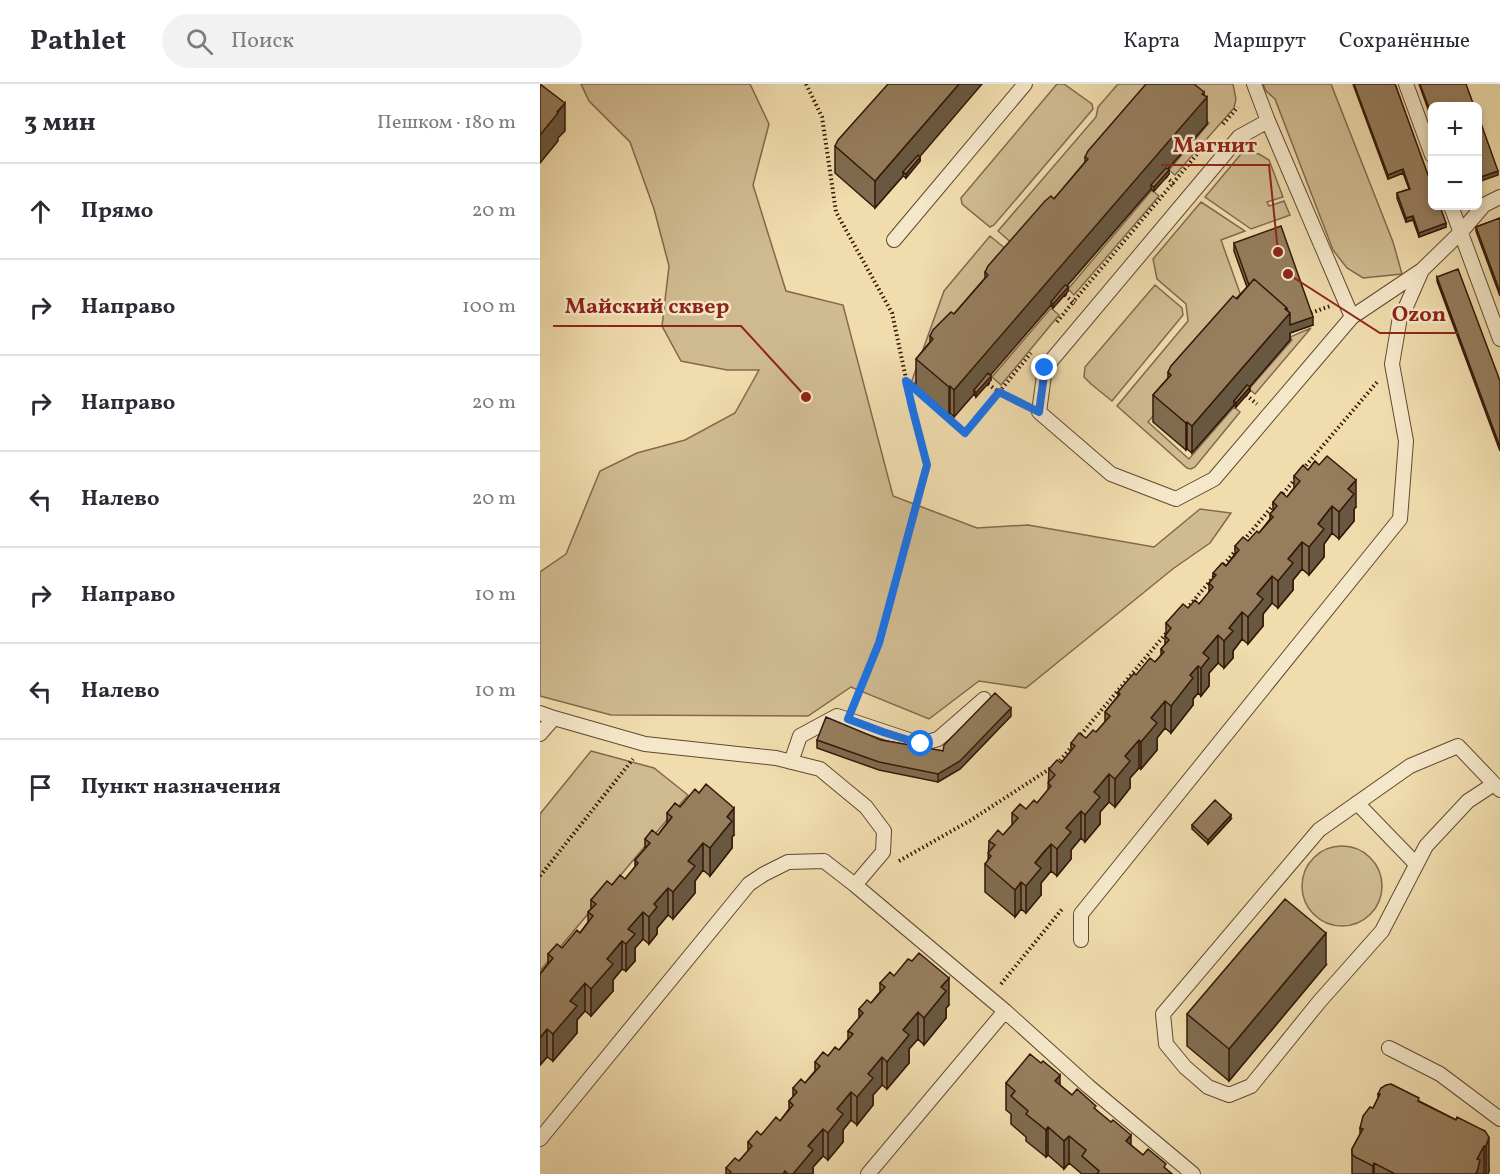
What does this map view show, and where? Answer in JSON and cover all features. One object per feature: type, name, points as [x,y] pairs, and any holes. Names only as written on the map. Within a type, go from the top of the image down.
[{"type":"lane","points":[[894,240],[1024,84]]},
{"type":"lane","points":[[1254,84],[1352,317]]},
{"type":"lane","points":[[1406,84],[1428,144]]},
{"type":"lane","points":[[1268,121],[1239,137],[1045,368],[1039,412],[1111,474],[1176,499],[1214,479],[1352,317],[1422,270],[1461,232],[1484,205],[1500,196]]},
{"type":"lane","points":[[1453,210],[1500,339]]},
{"type":"lane","points":[[1081,940],[1081,914],[1400,519],[1406,441],[1392,364],[1400,316],[1422,270]]},
{"type":"lane","points":[[791,762],[800,736],[837,716],[921,744],[938,739],[984,699]]},
{"type":"lane","points":[[540,713],[645,744],[776,758],[820,769],[866,807],[884,831],[883,852],[855,885]]},
{"type":"lane","points":[[540,734],[554,718]]},
{"type":"lane","points":[[1458,746],[1497,787],[1468,801],[1426,846],[1382,931],[1319,1002],[1251,1086],[1229,1095],[1208,1087],[1185,1067],[1166,1044],[1163,1014],[1319,830],[1357,803],[1410,766],[1458,746]]},
{"type":"lane","points":[[1357,803],[1416,864]]},
{"type":"lane","points":[[540,1139],[749,884],[788,862],[824,861],[1005,1011],[1088,1086],[1193,1174]]},
{"type":"lane","points":[[868,1174],[1005,1011]]},
{"type":"lane","points":[[1389,1048],[1440,1074],[1500,1119]]},
{"type":"path","points":[[806,84],[822,117],[836,212],[892,313],[927,465],[879,643],[848,719]]},
{"type":"path","points":[[1222,125],[1238,107]]},
{"type":"path","points":[[1065,295],[1073,302],[1207,143]]},
{"type":"path","points":[[1166,177],[1173,183]]},
{"type":"path","points":[[1178,620],[1392,364]]},
{"type":"path","points":[[906,381],[965,433],[999,392],[1039,412]]},
{"type":"path","points":[[1246,395],[1254,402]]},
{"type":"path","points":[[871,866],[898,861],[971,820],[1055,766],[1170,629]]},
{"type":"path","points":[[540,876],[645,744]]},
{"type":"path","points":[[989,998],[1067,902]]},
{"type":"shaded area","points":[[581,84],[750,84],[769,124],[753,185],[786,291],[843,305],[893,496],[977,528],[1028,525],[1154,547],[1200,509],[1231,513],[1210,543],[1174,568],[1026,688],[979,681],[929,719],[851,687],[808,716],[611,715],[540,696],[540,572],[566,554],[600,471],[637,453],[685,440],[735,413],[759,370],[727,370],[681,361],[662,326],[669,266],[654,209],[630,142],[589,101]]},
{"type":"shaded area","points":[[1057,84],[1064,84],[1092,104],[1093,109],[990,227],[962,204],[961,198]]},
{"type":"shaded area","points":[[1118,84],[1233,84],[1236,99],[1234,108],[1175,175],[1169,170],[1209,123],[1170,89],[1021,251],[998,231],[1096,117],[1098,107]]},
{"type":"shaded area","points":[[1263,84],[1331,84],[1393,242],[1402,274],[1363,278],[1347,268],[1333,250],[1275,99],[1266,91]]},
{"type":"shaded area","points":[[1249,152],[1259,154],[1269,160],[1283,197],[1267,202],[1269,206],[1284,201],[1290,215],[1251,229],[1205,197],[1241,154]]},
{"type":"shaded area","points":[[1152,190],[1159,196],[1074,295],[1068,289]]},
{"type":"shaded area","points":[[1201,202],[1245,231],[1221,240],[1246,310],[1148,422],[1189,459],[1234,407],[1240,412],[1191,469],[1187,468],[1117,406],[1188,321],[1186,304],[1157,279],[1153,259]]},
{"type":"shaded area","points":[[990,236],[1017,258],[913,385],[911,383],[944,291]]},
{"type":"shaded area","points":[[1155,285],[1182,308],[1183,315],[1112,401],[1084,377],[1085,367]]},
{"type":"shaded area","points":[[1051,308],[1059,315],[1001,385],[992,377]]},
{"type":"shaded area","points":[[1311,328],[1255,394],[1249,389],[1292,340],[1290,337]]},
{"type":"shaded area","points":[[591,751],[654,768],[688,795],[540,971],[540,814]]},
{"type":"shaded area","points":[[1342,846],[1357,849],[1370,858],[1379,871],[1382,886],[1379,901],[1370,914],[1357,923],[1342,926],[1327,923],[1314,914],[1305,901],[1302,886],[1305,871],[1314,858],[1327,849]]},
{"type":"building","points":[[540,84],[565,103],[540,135]]},
{"type":"building","points":[[888,84],[959,84],[875,181],[835,146]]},
{"type":"building","points":[[1146,84],[1194,84],[1207,97],[954,390],[949,387],[916,359],[933,339],[930,336],[933,330],[951,312],[954,314],[988,275],[985,272],[988,266],[1045,201],[1051,196],[1054,199],[1088,159],[1085,157],[1088,151]]},
{"type":"building","points":[[1354,84],[1395,84],[1428,175],[1428,210],[1441,210],[1446,223],[1419,233],[1413,216],[1406,218],[1397,193],[1410,189],[1403,169],[1388,175]]},
{"type":"building","points":[[1420,84],[1466,84],[1473,102],[1428,102],[1428,105]]},
{"type":"building","points":[[1482,126],[1498,171],[1482,177]]},
{"type":"building","points":[[918,155],[920,157],[906,174],[903,172]]},
{"type":"building","points":[[1166,168],[1169,170],[1154,187],[1151,185]]},
{"type":"building","points":[[1500,218],[1500,292],[1476,227]]},
{"type":"building","points":[[1281,226],[1313,317],[1290,325],[1290,313],[1287,308],[1254,279],[1249,285],[1234,243]]},
{"type":"building","points":[[1458,269],[1500,381],[1500,447],[1437,277]]},
{"type":"building","points":[[1254,279],[1290,313],[1192,426],[1153,395],[1171,375],[1168,372],[1171,366],[1233,296],[1237,299]]},
{"type":"building","points":[[1065,285],[1068,287],[1053,304],[1051,302]]},
{"type":"building","points":[[988,373],[991,376],[976,393],[974,390]]},
{"type":"building","points":[[1247,385],[1250,387],[1236,403],[1234,401]]},
{"type":"building","points":[[1327,456],[1356,480],[1348,489],[1354,494],[1339,512],[1332,506],[1318,524],[1324,529],[1309,547],[1302,542],[1288,559],[1293,563],[1278,581],[1272,576],[1257,594],[1263,599],[1248,617],[1242,612],[1229,628],[1233,631],[1224,641],[1218,635],[1203,653],[1209,658],[1201,668],[1198,666],[1190,675],[1193,678],[1171,706],[1165,701],[1151,718],[1157,723],[1125,756],[1130,761],[1115,779],[1109,774],[1094,792],[1100,797],[1085,815],[1081,811],[1066,828],[1071,832],[1057,849],[1051,844],[1042,854],[1035,863],[1041,868],[1026,886],[1021,882],[1015,890],[985,864],[991,856],[988,853],[995,845],[989,841],[998,830],[1003,835],[1018,818],[1012,813],[1020,804],[1026,809],[1034,800],[1037,803],[1051,786],[1048,783],[1055,775],[1049,769],[1057,760],[1061,763],[1075,746],[1071,743],[1079,733],[1086,738],[1093,730],[1096,732],[1110,716],[1105,712],[1134,673],[1136,675],[1150,658],[1155,662],[1164,652],[1161,649],[1169,640],[1165,636],[1171,628],[1166,623],[1183,604],[1188,608],[1195,600],[1199,604],[1213,587],[1209,583],[1216,575],[1213,573],[1222,563],[1226,566],[1239,550],[1235,546],[1243,537],[1248,541],[1257,531],[1259,533],[1273,517],[1270,514],[1277,506],[1273,502],[1281,492],[1287,497],[1300,481],[1294,476],[1303,465],[1308,470],[1315,461],[1319,465]]},
{"type":"building","points":[[995,693],[1011,708],[960,761],[938,774],[879,762],[817,740],[826,717],[881,740],[943,751],[944,745]]},
{"type":"building","points":[[706,784],[734,808],[727,817],[732,821],[710,848],[703,843],[688,861],[695,866],[673,892],[668,888],[654,904],[657,907],[649,917],[643,912],[628,929],[635,934],[626,944],[622,941],[607,959],[613,964],[591,989],[585,983],[570,1001],[577,1006],[553,1034],[547,1029],[540,1038],[540,974],[553,958],[548,954],[557,944],[562,948],[577,930],[580,933],[593,916],[588,912],[596,904],[591,900],[607,881],[612,885],[620,875],[625,879],[638,863],[635,860],[650,843],[645,839],[652,830],[658,835],[672,817],[667,813],[675,803],[680,807],[695,789],[699,793]]},
{"type":"building","points":[[1215,800],[1231,815],[1208,840],[1192,825]]},
{"type":"building","points":[[1285,899],[1326,933],[1229,1049],[1187,1014]]},
{"type":"building","points":[[919,953],[949,978],[941,987],[946,991],[924,1018],[918,1012],[903,1030],[909,1035],[887,1062],[882,1057],[868,1074],[873,1078],[857,1097],[851,1092],[837,1109],[843,1114],[828,1133],[823,1129],[808,1146],[813,1150],[793,1174],[785,1171],[783,1174],[729,1174],[731,1172],[726,1168],[735,1158],[739,1161],[752,1146],[748,1142],[757,1131],[761,1135],[776,1117],[780,1121],[793,1105],[789,1101],[797,1092],[793,1088],[801,1079],[805,1083],[820,1066],[815,1062],[823,1052],[828,1056],[835,1047],[839,1050],[853,1034],[848,1031],[863,1013],[859,1009],[867,1000],[871,1003],[885,987],[880,983],[890,972],[894,976],[908,959],[912,961]]},
{"type":"building","points":[[1030,1054],[1060,1075],[1055,1081],[1072,1095],[1077,1089],[1096,1106],[1094,1108],[1131,1135],[1126,1141],[1143,1155],[1148,1149],[1166,1164],[1164,1167],[1172,1174],[1097,1174],[1099,1171],[1082,1156],[1086,1150],[1069,1136],[1064,1141],[1048,1127],[1046,1130],[1026,1114],[1028,1111],[1011,1096],[1015,1091],[1006,1083]]},
{"type":"building","points":[[1391,1084],[1456,1120],[1457,1117],[1485,1131],[1489,1137],[1477,1159],[1480,1160],[1475,1174],[1395,1174],[1374,1163],[1373,1166],[1352,1154],[1352,1149],[1363,1129],[1360,1128],[1363,1116],[1370,1107],[1373,1108],[1381,1088]]},
{"type":"place","name":"Магнит","points":[[1278,252]]},
{"type":"place","name":"Ozon","points":[[1288,274]]},
{"type":"place","name":"Майский сквер","points":[[806,397]]},
{"type":"route","points":[[921,744],[848,719],[879,643],[927,465],[906,381],[965,433],[999,392],[1039,412],[1045,368]]}]
